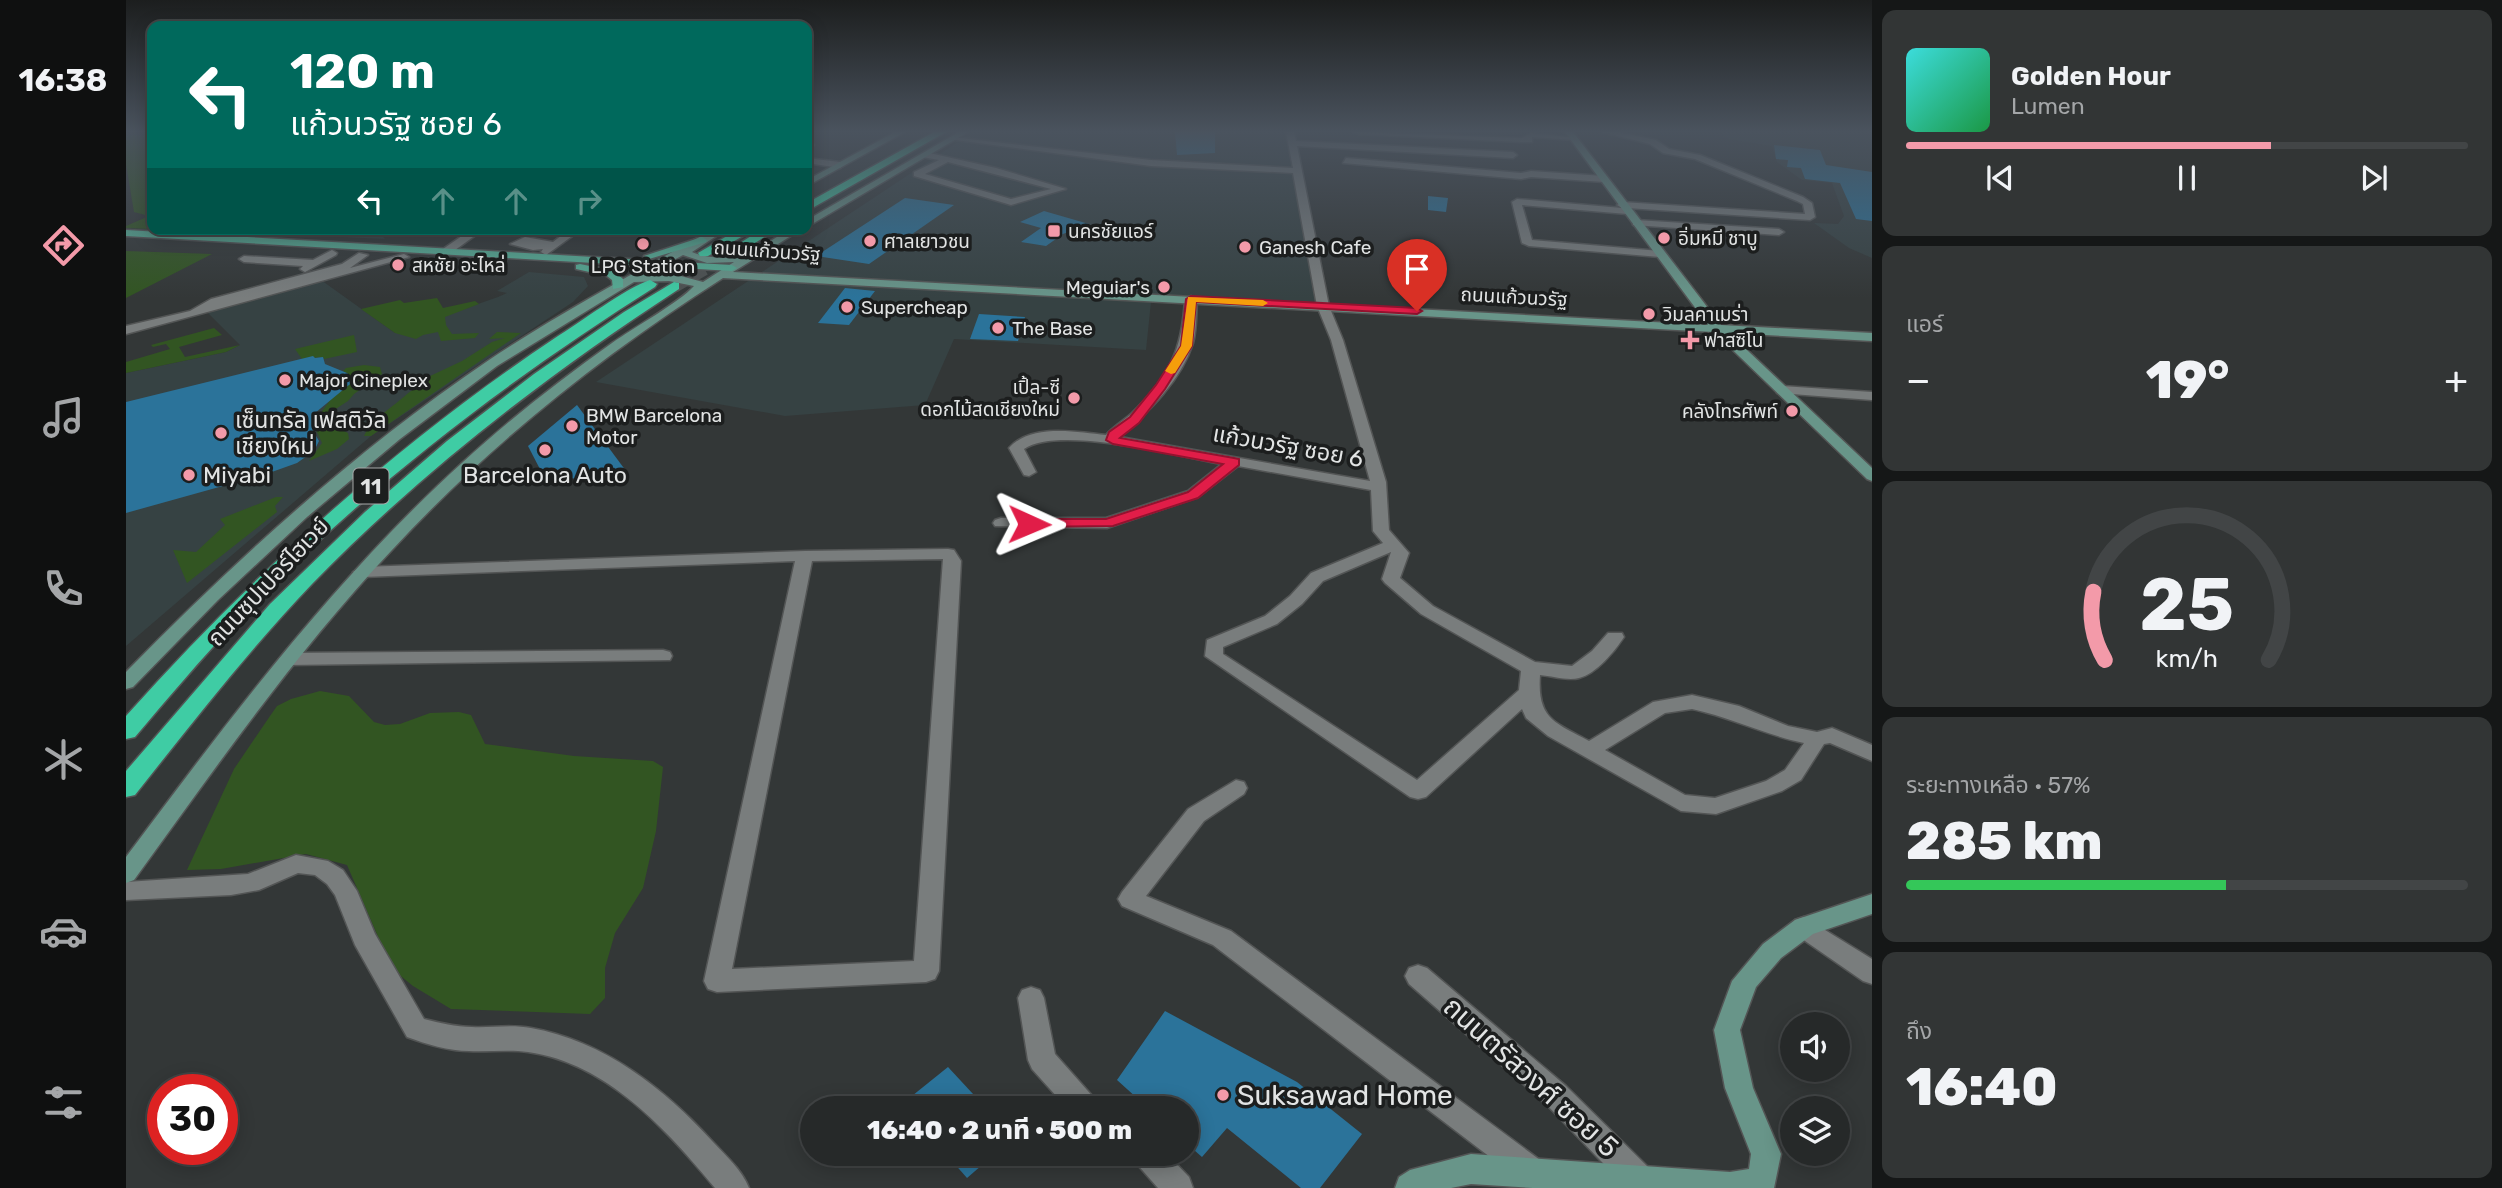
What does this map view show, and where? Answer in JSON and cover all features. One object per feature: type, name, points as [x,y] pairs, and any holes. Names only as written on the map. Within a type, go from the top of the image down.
[{"type":"highway","points":[[812,205],[843,187]]},
{"type":"highway","points":[[703,246],[731,235]]},
{"type":"highway","points":[[727,266],[764,235]]},
{"type":"highway","name":"ถนนซุปเปอร์ไฮเวย์","points":[[126,730],[243,602],[378,480],[499,383],[649,277]]},
{"type":"highway","name":"ถนนซุปเปอร์ไฮเวย์","points":[[126,788],[233,659],[330,554],[380,508],[435,460],[572,353],[674,286]]},
{"type":"main road","points":[[812,221],[870,187]]},
{"type":"main road","points":[[1610,187],[1717,328],[1872,476]]},
{"type":"main road","name":"ถนนแก้วนวรัฐ","points":[[126,233],[147,234]]},
{"type":"main road","name":"ถนนแก้วนวรัฐ","points":[[162,235],[447,251],[547,249],[583,262],[649,277],[727,266]]},
{"type":"main road","points":[[583,262],[649,256],[703,246],[715,235]]},
{"type":"main road","points":[[126,874],[288,659],[362,572],[427,504],[498,439],[628,337],[700,288],[727,266],[752,256],[787,235]]},
{"type":"main road","name":"ถนนแก้วนวรัฐ","points":[[126,243],[404,257],[662,262],[902,284],[1872,337]]},
{"type":"main road","points":[[126,683],[230,577],[364,459],[495,362],[621,285],[649,277],[662,262],[687,248],[703,246]]},
{"type":"main road","points":[[687,248],[687,253],[693,257],[720,260],[752,256]]},
{"type":"main road","points":[[583,262],[610,273],[621,285]]},
{"type":"main road","points":[[621,285],[656,278],[691,280],[699,284],[700,288]]},
{"type":"main road","points":[[1410,1188],[1421,1180],[1471,1168],[1730,1187],[1768,1185],[1766,1154],[1739,1088],[1727,1030],[1745,981],[1772,951],[1804,927],[1872,904]]},
{"type":"street","points":[[963,187],[1011,202],[1061,189],[1056,187]]},
{"type":"street","points":[[1302,187],[1337,340],[1378,482]]},
{"type":"street","points":[[1660,254],[1530,243],[1526,241],[1517,202],[1810,217],[1807,203],[1772,187]]},
{"type":"street","points":[[1636,223],[1779,232]]},
{"type":"street","points":[[447,251],[470,235]]},
{"type":"street","points":[[547,249],[567,235]]},
{"type":"street","points":[[304,269],[332,253]]},
{"type":"street","points":[[126,330],[194,313],[215,302],[346,266],[363,255]]},
{"type":"street","points":[[212,305],[220,306],[404,257]]},
{"type":"street","points":[[244,259],[315,263]]},
{"type":"street","points":[[1113,440],[1113,435],[1134,420],[1161,387],[1186,346],[1191,299]]},
{"type":"street","points":[[1782,390],[1872,396]]},
{"type":"street","name":"แก้วนวรัฐ ซอย 6","points":[[1029,472],[1016,448],[1023,441],[1075,437],[1113,440],[1379,487],[1381,531],[1401,553],[1391,579],[1427,610],[1531,668]]},
{"type":"street","points":[[1001,523],[1108,523],[1193,495],[1234,462]]},
{"type":"street","points":[[1393,545],[1317,577],[1296,600],[1270,620],[1214,644],[1213,656],[1418,791],[1529,692]]},
{"type":"street","points":[[362,572],[805,556],[939,552],[948,554],[953,561],[926,971],[717,981],[805,556]]},
{"type":"street","points":[[1615,637],[1599,655],[1576,673],[1531,668],[1529,692],[1533,713],[1555,731],[1681,803],[1716,806],[1774,786],[1793,775],[1817,738]]},
{"type":"street","points":[[288,659],[663,656]]},
{"type":"street","points":[[1589,751],[1660,707],[1692,702],[1732,711],[1784,733],[1817,738],[1832,735],[1872,754]]},
{"type":"street","points":[[1236,788],[1196,815],[1130,899],[1222,938],[1535,1173]]},
{"type":"street","points":[[126,891],[231,886],[251,883],[296,864],[320,867],[335,877],[345,891],[364,938],[416,1030],[462,1039],[532,1040],[586,1058],[646,1094],[700,1147],[734,1188]]},
{"type":"street","points":[[1804,927],[1872,972]]},
{"type":"street","name":"ถนนตรัสวงศ์ ซอย 5","points":[[1418,976],[1556,1095],[1641,1181]]},
{"type":"street","points":[[1031,998],[1042,1060],[1075,1096]]},
{"type":"street","points":[[1158,1166],[1178,1188]]},
{"type":"shaded area","points":[[889,187],[1295,187],[1318,310],[1151,302],[1146,350],[954,339],[925,405],[785,416],[596,382]]},
{"type":"shaded area","points":[[1834,187],[1872,187],[1872,258],[1849,248],[1814,223],[1838,224],[1844,216]]},
{"type":"shaded area","points":[[299,235],[381,235],[385,239]]},
{"type":"shaded area","points":[[529,272],[584,277],[588,286],[573,302],[371,436],[126,646],[126,373],[226,352],[240,345],[206,311],[321,280],[395,333],[507,293],[497,291]]},
{"type":"green space","points":[[130,187],[147,187],[147,215],[134,212]]},
{"type":"green space","points":[[147,217],[147,229],[126,226]]},
{"type":"green space","points":[[126,251],[212,254],[126,298]]},
{"type":"green space","points":[[437,298],[443,308],[475,301],[479,304],[445,317],[446,325],[452,334],[479,333],[475,338],[441,341],[438,332],[416,339],[395,333],[361,309],[400,300],[404,303]]},
{"type":"green space","points":[[214,328],[222,335],[179,347],[185,357],[240,345],[226,352],[126,373],[126,362],[170,349],[166,344],[153,347],[151,345]]},
{"type":"green space","points":[[497,332],[521,333],[371,436],[364,436],[377,419],[422,385],[428,377],[462,361],[492,342],[505,338],[489,339]]},
{"type":"green space","points":[[354,335],[357,352],[324,359],[302,359],[295,349]]},
{"type":"green space","points":[[364,365],[380,367],[382,374],[331,412],[320,414],[334,395],[352,382],[351,376],[343,371]]},
{"type":"green space","points":[[318,423],[325,428],[348,433],[349,439],[337,449],[309,461],[322,443],[316,430]]},
{"type":"green space","points":[[276,497],[283,497],[275,506],[277,512],[187,583],[173,550],[196,552],[225,525],[220,519]]},
{"type":"green space","points":[[320,691],[349,696],[374,722],[385,725],[400,724],[430,713],[459,712],[471,715],[485,744],[574,756],[653,761],[663,767],[656,831],[643,888],[615,933],[605,968],[605,998],[590,1014],[451,1009],[413,986],[392,969],[347,865],[306,854],[221,869],[187,870],[234,769],[277,706]]},
{"type":"building","points":[[1842,187],[1872,187],[1872,221],[1856,219]]},
{"type":"building","points":[[1428,196],[1448,198],[1446,212],[1428,210]]},
{"type":"building","name":"ศาลเยาวชน","points":[[905,198],[954,205],[869,264],[816,256]]},
{"type":"building","name":"นครชัยแอร์","points":[[1044,211],[1089,224],[1063,234],[1046,246],[1021,242],[1041,228],[1020,222]]},
{"type":"building","name":"Supercheap","points":[[845,288],[875,291],[849,325],[818,323]]},
{"type":"building","name":"The Base","points":[[979,314],[1025,317],[1018,341],[970,339]]},
{"type":"building","name":"เซ็นทรัล เฟสติวัล เชียงใหม่","points":[[313,356],[323,357],[325,364],[347,373],[355,380],[315,413],[312,429],[319,441],[314,451],[297,463],[269,473],[126,513],[126,402]]},
{"type":"building","name":"BMW Barcelona Motor","points":[[577,405],[629,475],[605,482],[543,475],[528,446]]},
{"type":"building","name":"Suksawad Home","points":[[1165,1011],[1297,1082],[1362,1134],[1320,1188],[1301,1188],[1227,1128],[1202,1157],[1199,1154],[1199,1096],[1135,1096],[1117,1080]]},
{"type":"building","points":[[948,1067],[975,1096],[912,1096]]},
{"type":"building","points":[[956,1166],[981,1166],[967,1178]]},
{"type":"tunnel","points":[[674,286],[729,254]]},
{"type":"slow traffic","points":[[1171,371],[1186,346],[1191,299],[1263,303]]},
{"type":"place","name":"นครชัยแอร์","points":[[1054,231]]},
{"type":"place","name":"อิ่มหมี ชาบู","points":[[1664,238]]},
{"type":"place","name":"ศาลเยาวชน","points":[[870,241]]},
{"type":"place","name":"LPG Station","points":[[643,244]]},
{"type":"place","name":"Ganesh Cafe","points":[[1245,247]]},
{"type":"place","name":"สหชัย อะไหล่","points":[[398,265]]},
{"type":"place","name":"Meguiar's","points":[[1164,287]]},
{"type":"place","name":"Supercheap","points":[[847,307]]},
{"type":"place","name":"วิมลคาเมร่า","points":[[1649,314]]},
{"type":"place","name":"The Base","points":[[998,328]]},
{"type":"place","name":"ฟาสซิโน","points":[[1690,340]]},
{"type":"place","name":"Major Cineplex","points":[[285,380]]},
{"type":"place","name":"เปิ้ล-ซี ดอกไม้สดเชียงใหม่","points":[[1074,398]]},
{"type":"place","name":"คลังโทรศัพท์","points":[[1792,411]]},
{"type":"place","name":"BMW Barcelona Motor","points":[[572,426]]},
{"type":"place","name":"เซ็นทรัล เฟสติวัล เชียงใหม่","points":[[221,433]]},
{"type":"place","name":"Barcelona Auto","points":[[545,450]]},
{"type":"place","name":"Miyabi","points":[[189,475]]},
{"type":"place","name":"Suksawad Home","points":[[1223,1095]]},
{"type":"route","points":[[1029,524],[1101,524],[1171,504],[1193,495],[1234,462],[1113,440],[1113,435],[1134,420],[1161,387],[1186,346],[1191,299],[1417,311]]}]
